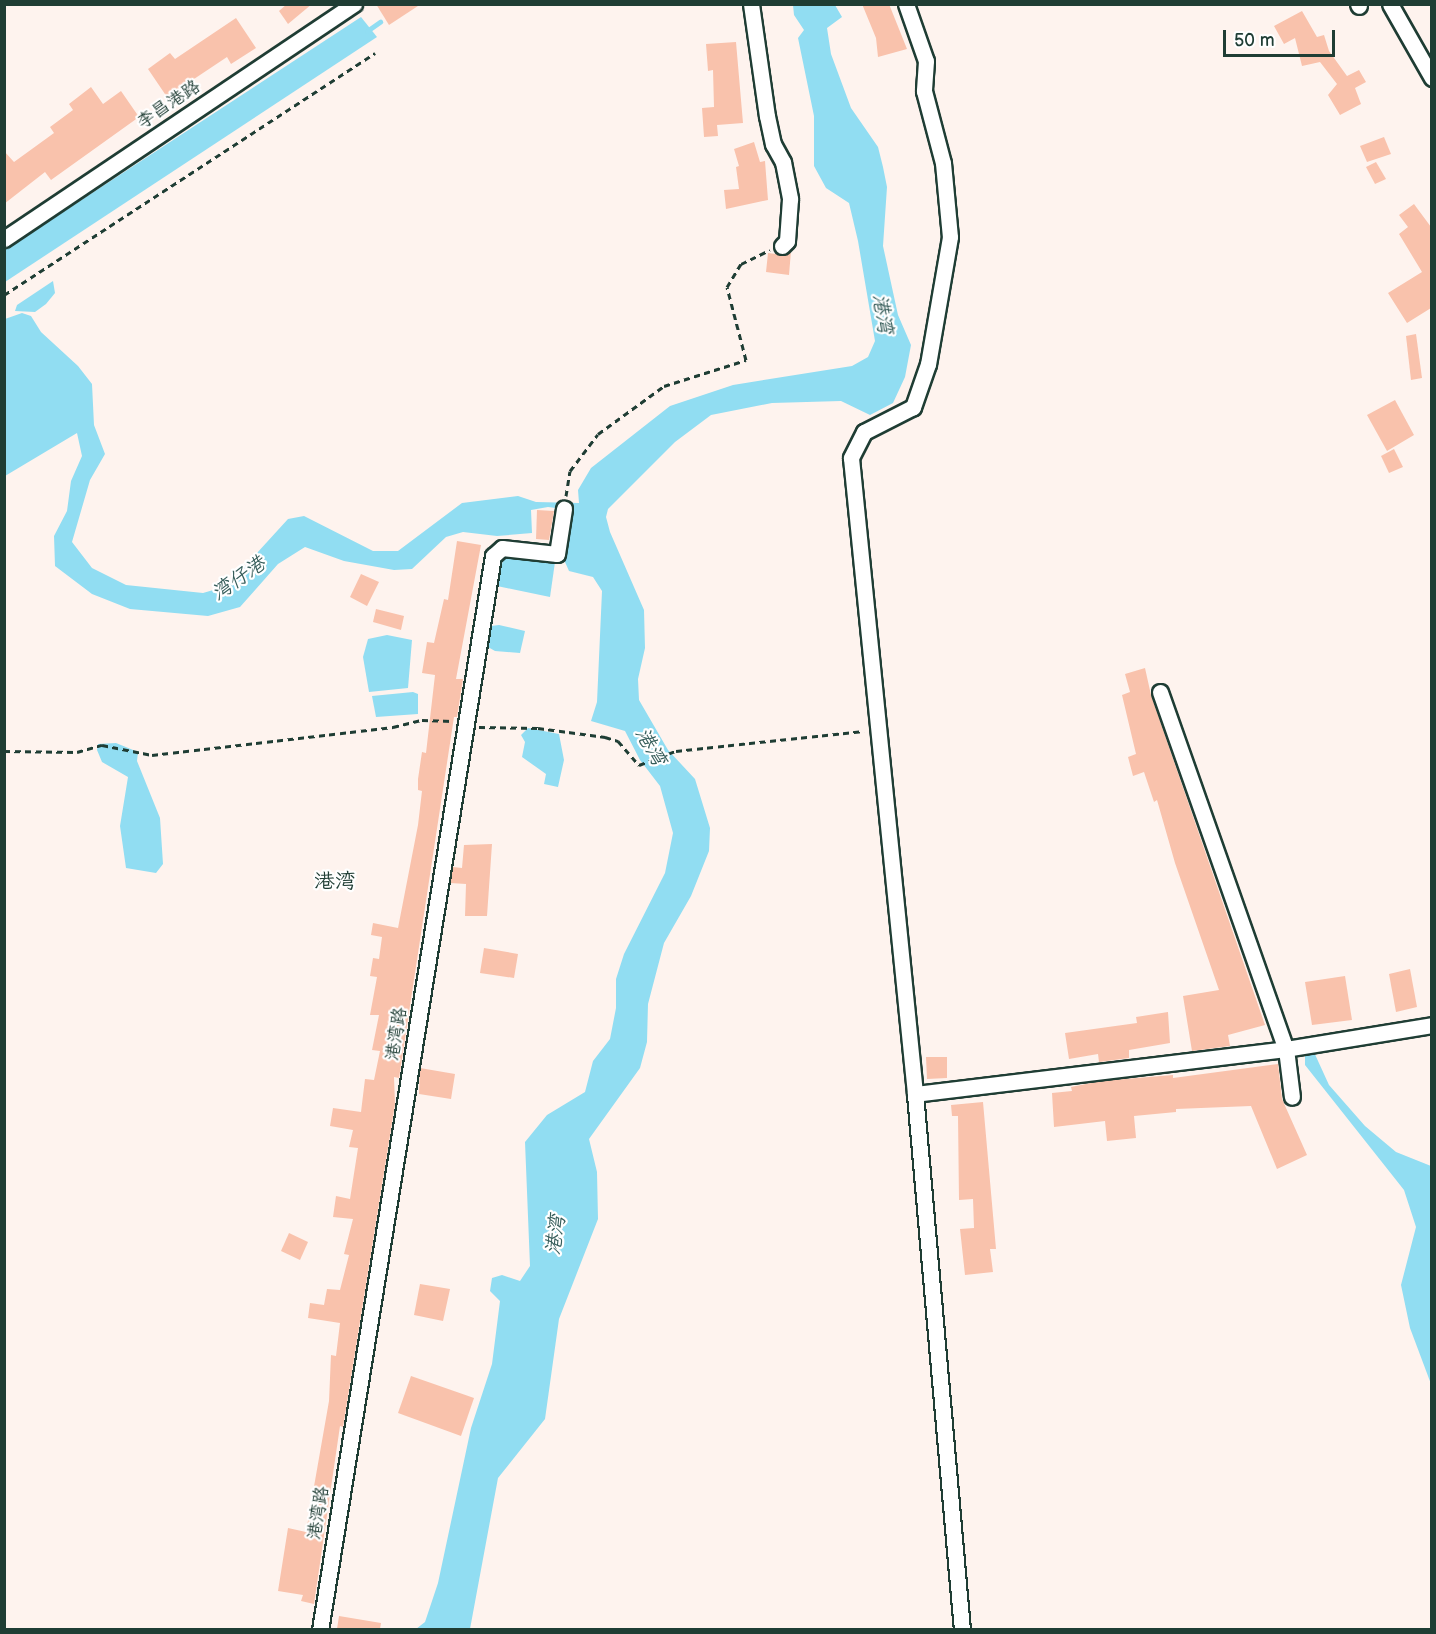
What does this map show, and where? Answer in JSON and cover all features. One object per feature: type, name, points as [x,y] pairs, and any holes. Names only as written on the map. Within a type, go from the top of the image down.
[{"type":"street","name":"李昌港路","points":[[4,239],[354,4]]},
{"type":"street","points":[[751,4],[767,116],[773,144],[783,162],[790,199],[787,241],[782,246]]},
{"type":"street","points":[[906,4],[926,61],[924,91],[943,163],[950,237],[928,364],[913,407],[864,432],[851,458],[915,1094],[962,1629]]},
{"type":"street","points":[[1390,4],[1431,78]]},
{"type":"street","name":"港湾路","points":[[320,1629],[493,556],[502,548],[557,554],[564,509]]},
{"type":"street","points":[[1161,692],[1287,1049],[1292,1097]]},
{"type":"street","points":[[915,1094],[1287,1049],[1431,1025]]},
{"type":"path","points":[[4,295],[375,53]]},
{"type":"path","points":[[564,509],[570,471],[598,434],[664,386],[747,360],[727,301],[729,277],[741,264],[782,246]]},
{"type":"path","points":[[4,751],[77,752],[102,745],[152,755],[393,727],[422,720],[456,721],[466,726],[538,728],[605,737],[618,741],[639,765],[676,751],[879,729]]},
{"type":"water","name":"湾仔港","points":[[793,5],[835,5],[842,17],[827,28],[831,54],[851,108],[878,147],[883,167],[887,187],[883,246],[898,315],[911,345],[905,377],[893,403],[870,415],[841,401],[772,403],[711,415],[675,442],[608,509],[606,517],[610,532],[644,610],[645,648],[638,679],[639,700],[668,750],[695,779],[710,828],[709,851],[691,896],[664,943],[648,1004],[647,1042],[640,1068],[589,1139],[597,1172],[598,1219],[559,1319],[545,1419],[498,1478],[470,1629],[416,1629],[425,1622],[438,1583],[471,1428],[492,1364],[500,1301],[490,1291],[492,1278],[502,1275],[520,1281],[530,1266],[525,1142],[547,1115],[585,1092],[593,1061],[610,1039],[616,1008],[616,979],[624,954],[665,873],[673,833],[660,786],[640,760],[625,731],[591,721],[597,702],[602,591],[593,577],[569,571],[565,562],[564,509],[548,507],[531,510],[532,533],[497,536],[463,532],[446,537],[412,569],[394,570],[344,561],[305,547],[278,564],[240,607],[208,616],[130,609],[92,594],[55,566],[54,536],[67,511],[71,481],[82,456],[77,433],[5,476],[5,319],[22,313],[31,316],[41,332],[78,366],[92,384],[94,425],[105,454],[90,480],[72,542],[92,568],[126,585],[203,593],[227,586],[288,519],[304,516],[373,551],[398,551],[462,503],[518,496],[536,502],[579,503],[578,490],[591,468],[670,406],[733,385],[852,366],[868,357],[875,341],[858,241],[849,203],[826,188],[814,166],[814,116],[798,38],[804,30],[794,15]]},
{"type":"water","points":[[361,17],[377,37],[5,282],[5,250]]},
{"type":"water","points":[[53,281],[55,293],[46,304],[35,312],[15,311],[17,305]]},
{"type":"water","points":[[514,555],[555,562],[550,597],[497,586],[503,560]]},
{"type":"water","points":[[499,625],[525,631],[520,653],[495,651],[488,647],[491,626]]},
{"type":"water","points":[[387,635],[412,640],[408,688],[369,692],[363,657],[368,639]]},
{"type":"water","points":[[413,692],[418,694],[418,714],[376,717],[372,696]]},
{"type":"water","points":[[528,728],[559,734],[564,760],[558,787],[544,784],[546,774],[522,757],[525,742],[521,735]]},
{"type":"water","points":[[116,743],[138,752],[137,761],[160,818],[163,864],[156,873],[126,868],[120,826],[128,777],[102,762],[97,750],[98,744]]},
{"type":"water","points":[[1305,1050],[1313,1050],[1329,1085],[1365,1126],[1396,1152],[1431,1166],[1431,1384],[1410,1328],[1401,1285],[1416,1227],[1404,1190],[1305,1065]]},
{"type":"building","points":[[287,4],[312,4],[288,24],[279,11]]},
{"type":"building","points":[[376,4],[421,4],[389,25]]},
{"type":"building","points":[[862,4],[889,4],[907,49],[878,57],[876,38]]},
{"type":"building","points":[[1302,11],[1317,37],[1324,35],[1329,51],[1347,76],[1359,70],[1366,82],[1355,88],[1361,104],[1340,115],[1328,95],[1337,84],[1320,62],[1302,66],[1295,38],[1284,44],[1274,26]]},
{"type":"building","points":[[236,18],[256,48],[231,64],[227,57],[167,97],[148,69],[170,53],[175,59]]},
{"type":"building","points":[[736,42],[743,123],[717,125],[718,136],[704,137],[702,108],[714,107],[713,70],[708,71],[706,44]]},
{"type":"building","points":[[91,87],[103,104],[121,91],[139,117],[51,180],[45,172],[4,204],[4,151],[14,162],[54,133],[50,127],[73,110],[69,104]]},
{"type":"building","points":[[1384,137],[1391,154],[1367,162],[1360,146]]},
{"type":"building","points":[[754,142],[760,162],[765,161],[768,200],[726,209],[724,190],[739,189],[736,167],[739,166],[734,149]]},
{"type":"building","points":[[1376,162],[1386,179],[1375,184],[1366,167]]},
{"type":"building","points":[[1414,204],[1431,227],[1431,308],[1407,323],[1388,293],[1422,272],[1399,234],[1408,227],[1399,215]]},
{"type":"building","points":[[791,251],[789,275],[766,272],[768,253],[784,255]]},
{"type":"building","points":[[1416,334],[1422,378],[1411,380],[1406,336]]},
{"type":"building","points":[[1395,400],[1414,435],[1387,451],[1367,415]]},
{"type":"building","points":[[1394,449],[1403,467],[1389,473],[1381,456]]},
{"type":"building","points":[[537,510],[554,511],[549,540],[536,539]]},
{"type":"building","points":[[457,541],[481,545],[456,679],[463,679],[457,717],[454,717],[399,1078],[394,1077],[395,1104],[343,1427],[340,1426],[314,1604],[301,1601],[303,1595],[278,1591],[288,1528],[306,1532],[329,1401],[331,1355],[336,1356],[340,1323],[308,1318],[310,1303],[324,1305],[327,1289],[340,1290],[349,1255],[344,1254],[353,1219],[333,1217],[336,1196],[350,1199],[358,1148],[349,1147],[353,1130],[330,1126],[333,1108],[361,1112],[365,1079],[374,1080],[380,1051],[372,1050],[379,1015],[370,1015],[377,977],[370,976],[373,958],[379,959],[382,937],[371,935],[373,923],[398,928],[418,825],[422,791],[418,790],[418,779],[422,752],[426,753],[435,675],[422,673],[427,642],[434,643],[444,599],[448,600]]},
{"type":"building","points":[[361,574],[379,582],[367,606],[350,597]]},
{"type":"building","points":[[376,609],[404,616],[401,630],[373,622]]},
{"type":"building","points":[[1145,668],[1151,695],[1265,1025],[1228,1035],[1230,1046],[1192,1051],[1183,996],[1219,990],[1175,863],[1157,800],[1154,802],[1144,772],[1133,776],[1128,757],[1136,754],[1122,695],[1130,692],[1125,674]]},
{"type":"building","points":[[492,844],[487,916],[465,916],[466,884],[450,883],[453,867],[462,868],[464,845]]},
{"type":"building","points":[[484,948],[518,954],[514,978],[480,973]]},
{"type":"building","points":[[1410,969],[1417,1007],[1396,1012],[1389,974]]},
{"type":"building","points":[[1345,976],[1352,1020],[1312,1025],[1305,982]]},
{"type":"building","points":[[1168,1012],[1170,1043],[1129,1050],[1129,1058],[1099,1062],[1098,1054],[1069,1059],[1065,1033],[1137,1023],[1136,1017]]},
{"type":"building","points":[[926,1057],[947,1057],[947,1078],[927,1079]]},
{"type":"building","points":[[1278,1064],[1282,1099],[1307,1155],[1277,1169],[1251,1106],[1176,1109],[1176,1112],[1134,1116],[1136,1138],[1107,1141],[1105,1121],[1054,1127],[1052,1093],[1072,1091],[1071,1087],[1101,1081],[1173,1075],[1173,1078]]},
{"type":"building","points":[[420,1068],[455,1074],[451,1099],[419,1094]]},
{"type":"building","points":[[983,1102],[996,1249],[990,1249],[993,1272],[965,1275],[960,1229],[974,1228],[973,1199],[959,1200],[958,1116],[952,1116],[951,1105]]},
{"type":"building","points":[[289,1233],[308,1242],[300,1260],[281,1251]]},
{"type":"building","points":[[420,1284],[450,1289],[443,1321],[414,1315]]},
{"type":"building","points":[[411,1376],[474,1398],[461,1436],[398,1413]]},
{"type":"building","points":[[339,1616],[381,1623],[380,1629],[337,1629]]},
{"type":"waterway","points":[[367,31],[380,22]]},
{"type":"district","name":"港湾","points":[[335,882]]}]
